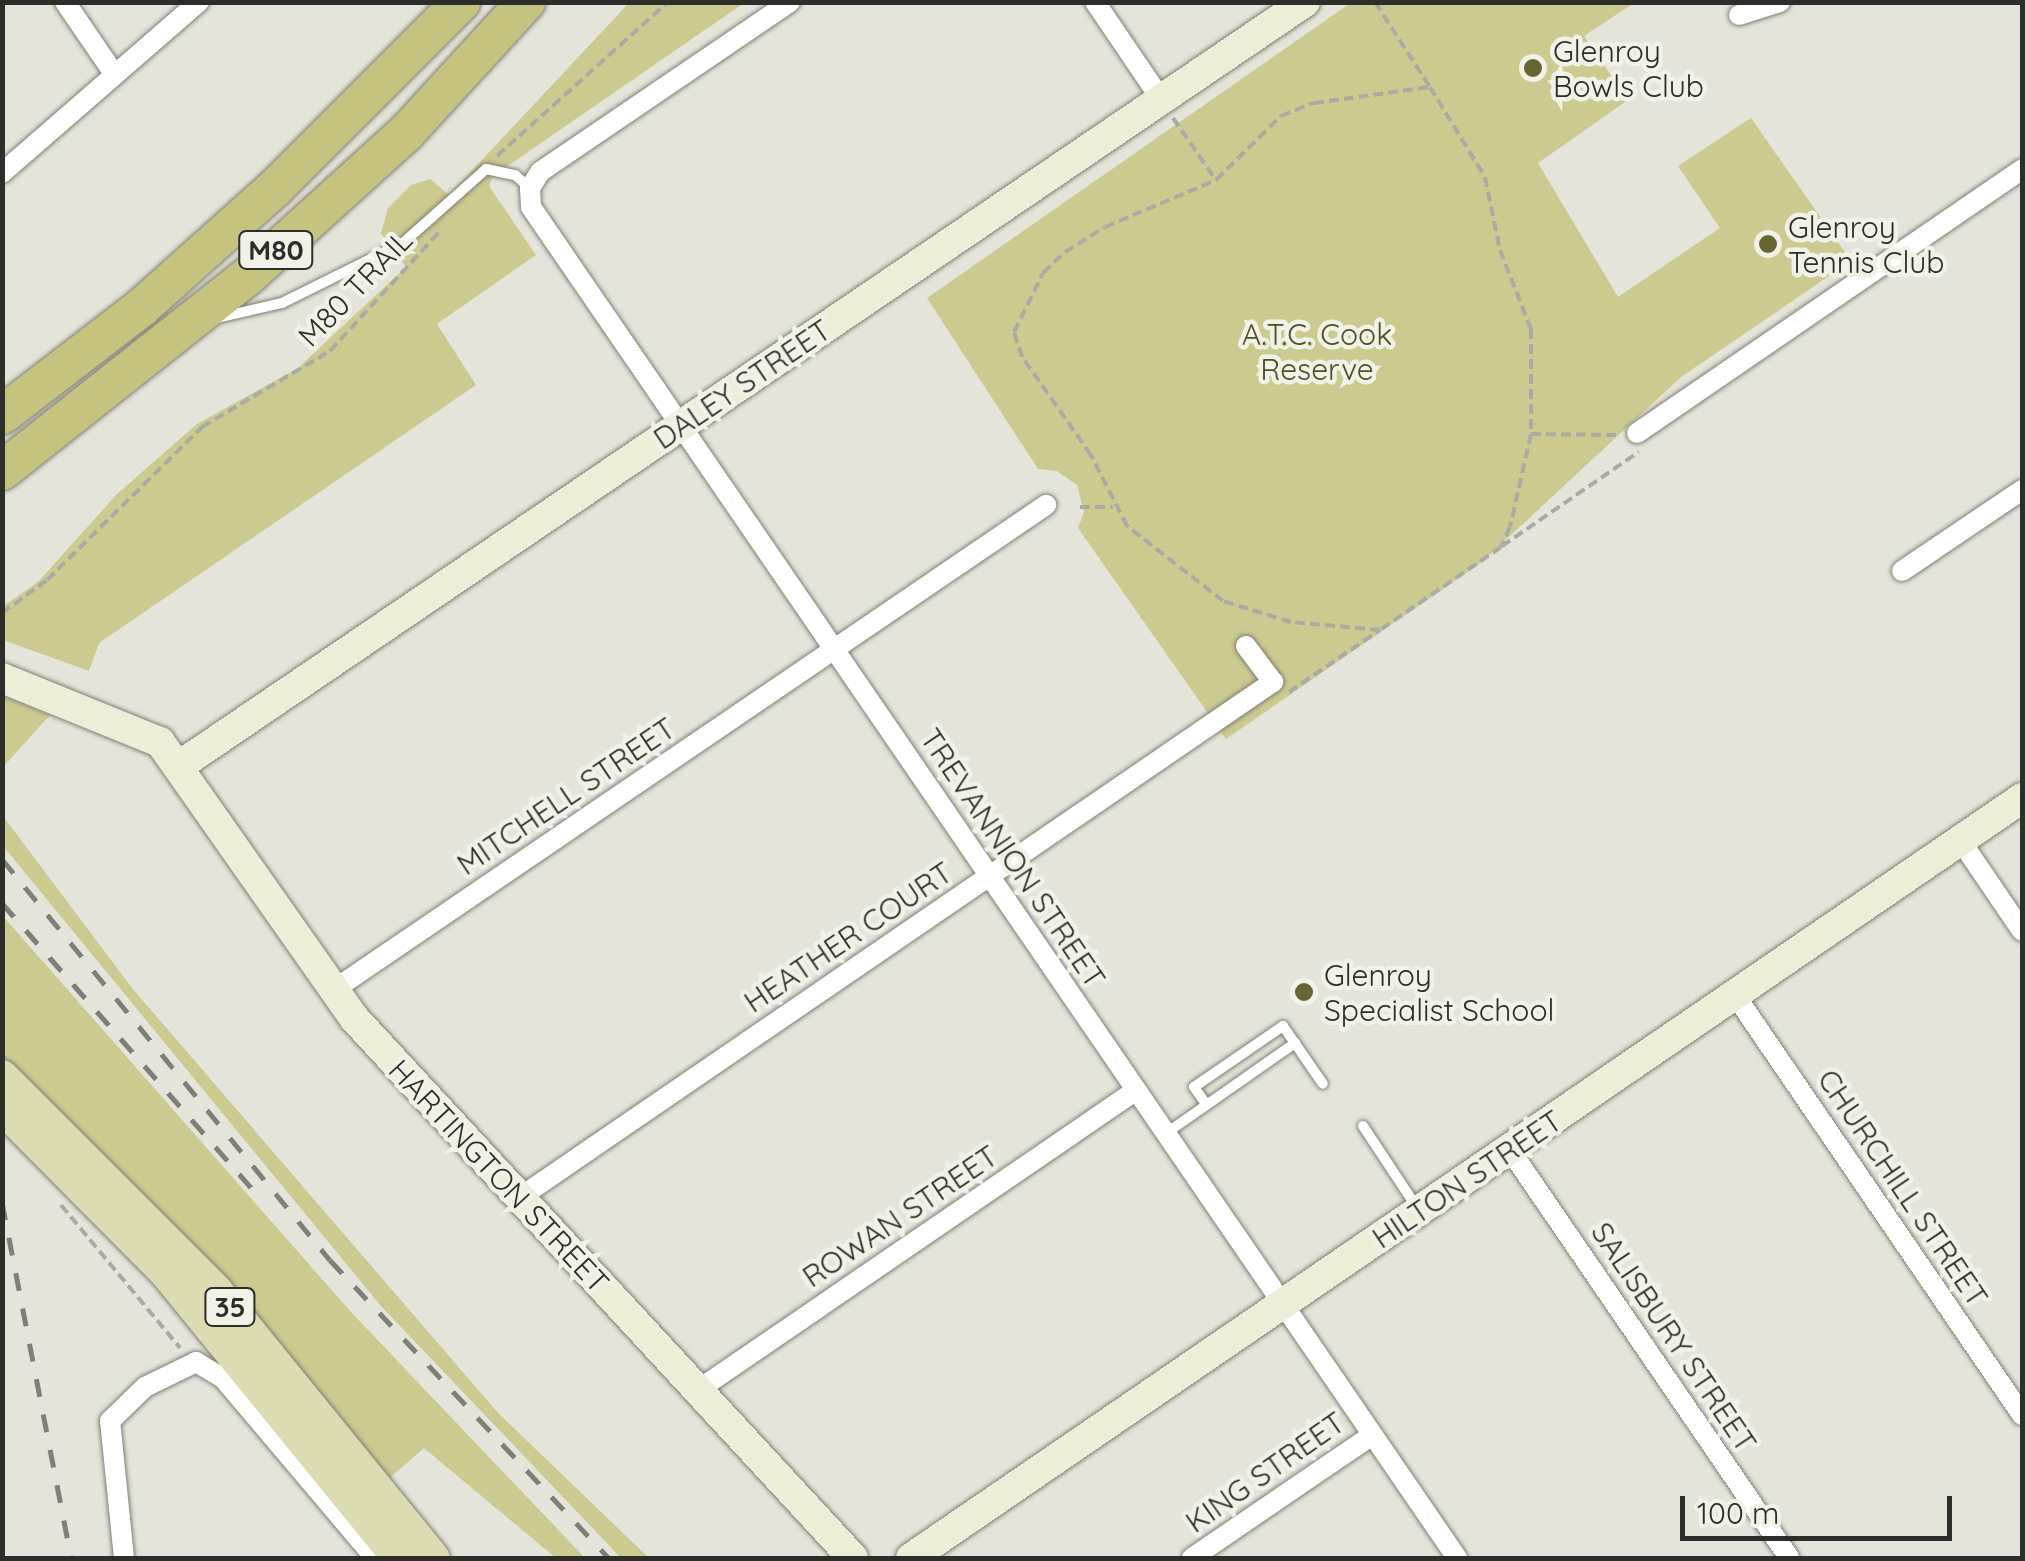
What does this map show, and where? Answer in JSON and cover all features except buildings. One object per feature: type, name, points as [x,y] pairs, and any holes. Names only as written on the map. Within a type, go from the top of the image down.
[{"type":"highway","name":"M80","points":[[2,415],[142,307],[276,187],[461,2]]},
{"type":"highway","name":"M80","points":[[2,470],[191,324],[406,132],[526,2]]},
{"type":"main road","name":"35","points":[[2,1076],[216,1290],[434,1558]]},
{"type":"main road","name":"35","points":[[2,1108],[164,1271],[398,1558]]},
{"type":"street","points":[[65,2],[115,75]]},
{"type":"street","points":[[2,173],[200,2]]},
{"type":"street","points":[[530,188],[542,170],[790,2]]},
{"type":"street","points":[[1095,2],[1162,99]]},
{"type":"street","name":"DALEY STREET","points":[[179,766],[1305,2]]},
{"type":"street","points":[[1739,15],[1780,2]]},
{"type":"street","points":[[1637,433],[2022,168]]},
{"type":"street","name":"TREVANNION STREET","points":[[530,188],[533,210],[1457,1558]]},
{"type":"street","points":[[1902,572],[2022,490]]},
{"type":"street","name":"MITCHELL STREET","points":[[332,992],[1046,506]]},
{"type":"street","name":"HEATHER COURT","points":[[518,1198],[1273,682],[1246,646]]},
{"type":"street","name":"HARTINGTON STREET","points":[[2,678],[153,736],[179,766],[332,992],[853,1558]]},
{"type":"street","name":"HILTON STREET","points":[[911,1558],[2022,798]]},
{"type":"street","points":[[1960,840],[2022,931]]},
{"type":"street","name":"CHURCHILL STREET","points":[[1735,995],[2022,1415]]},
{"type":"street","name":"ROWAN STREET","points":[[698,1390],[1135,1091]]},
{"type":"street","name":"SALISBURY STREET","points":[[1510,1150],[1789,1558]]},
{"type":"street","points":[[124,1558],[110,1420],[145,1387],[184,1364],[205,1365],[223,1378],[375,1558]]},
{"type":"street","name":"KING STREET","points":[[1192,1558],[1372,1435]]},
{"type":"lane","points":[[191,324],[280,304],[403,243],[478,174],[490,169],[515,174],[530,188]]},
{"type":"lane","points":[[1206,1104],[1194,1086],[1283,1026],[1323,1084]]},
{"type":"lane","points":[[1164,1134],[1295,1042]]},
{"type":"lane","points":[[1363,1126],[1420,1211]]},
{"type":"path","points":[[478,174],[668,2]]},
{"type":"path","points":[[1375,2],[1430,88],[1485,177],[1500,250],[1524,304],[1535,352],[1531,434],[1501,547],[1380,630],[1291,622],[1223,600],[1127,526],[1091,456],[1044,395],[1014,332],[1044,274],[1081,240],[1216,180],[1281,116],[1299,108],[1430,88]]},
{"type":"path","points":[[1162,99],[1216,180]]},
{"type":"path","name":"M80 TRAIL","points":[[2,612],[47,580],[202,427],[330,351],[400,282],[448,221]]},
{"type":"path","points":[[1531,434],[1593,439],[1637,433]]},
{"type":"path","points":[[1080,507],[1114,507]]},
{"type":"path","points":[[53,1196],[184,1352],[184,1364]]},
{"type":"green space","name":"A.T.C. Cook Reserve","points":[[1352,2],[1634,3],[1584,36],[1628,100],[1538,163],[1618,297],[1720,228],[1678,166],[1751,118],[1851,261],[1681,377],[1482,562],[1226,739],[1078,528],[1084,512],[1077,485],[1057,471],[1038,469],[927,298]]},
{"type":"green space","points":[[629,3],[744,3],[493,176],[489,186],[536,255],[437,324],[476,385],[99,643],[89,671],[3,640],[2,607],[38,582],[117,494],[197,424],[298,368],[406,267],[381,233],[388,208],[411,185],[430,179],[449,195]]},
{"type":"green space","points":[[3,696],[50,715],[3,767]]},
{"type":"green space","points":[[3,816],[132,988],[498,1413],[649,1558],[621,1558],[381,1306],[3,846]]},
{"type":"green space","points":[[2,915],[351,1312],[585,1558],[556,1558],[424,1448],[386,1481],[3,1060]]},
{"type":"railway","points":[[2,859],[330,1260],[609,1558]]},
{"type":"railway","points":[[2,903],[258,1195]]},
{"type":"railway","points":[[2,1202],[71,1558]]},
{"type":"place","name":"Glenroy Bowls Club","points":[[1533,68]]},
{"type":"place","name":"Glenroy Tennis Club","points":[[1768,244]]},
{"type":"place","name":"Glenroy Specialist School","points":[[1304,992]]}]
